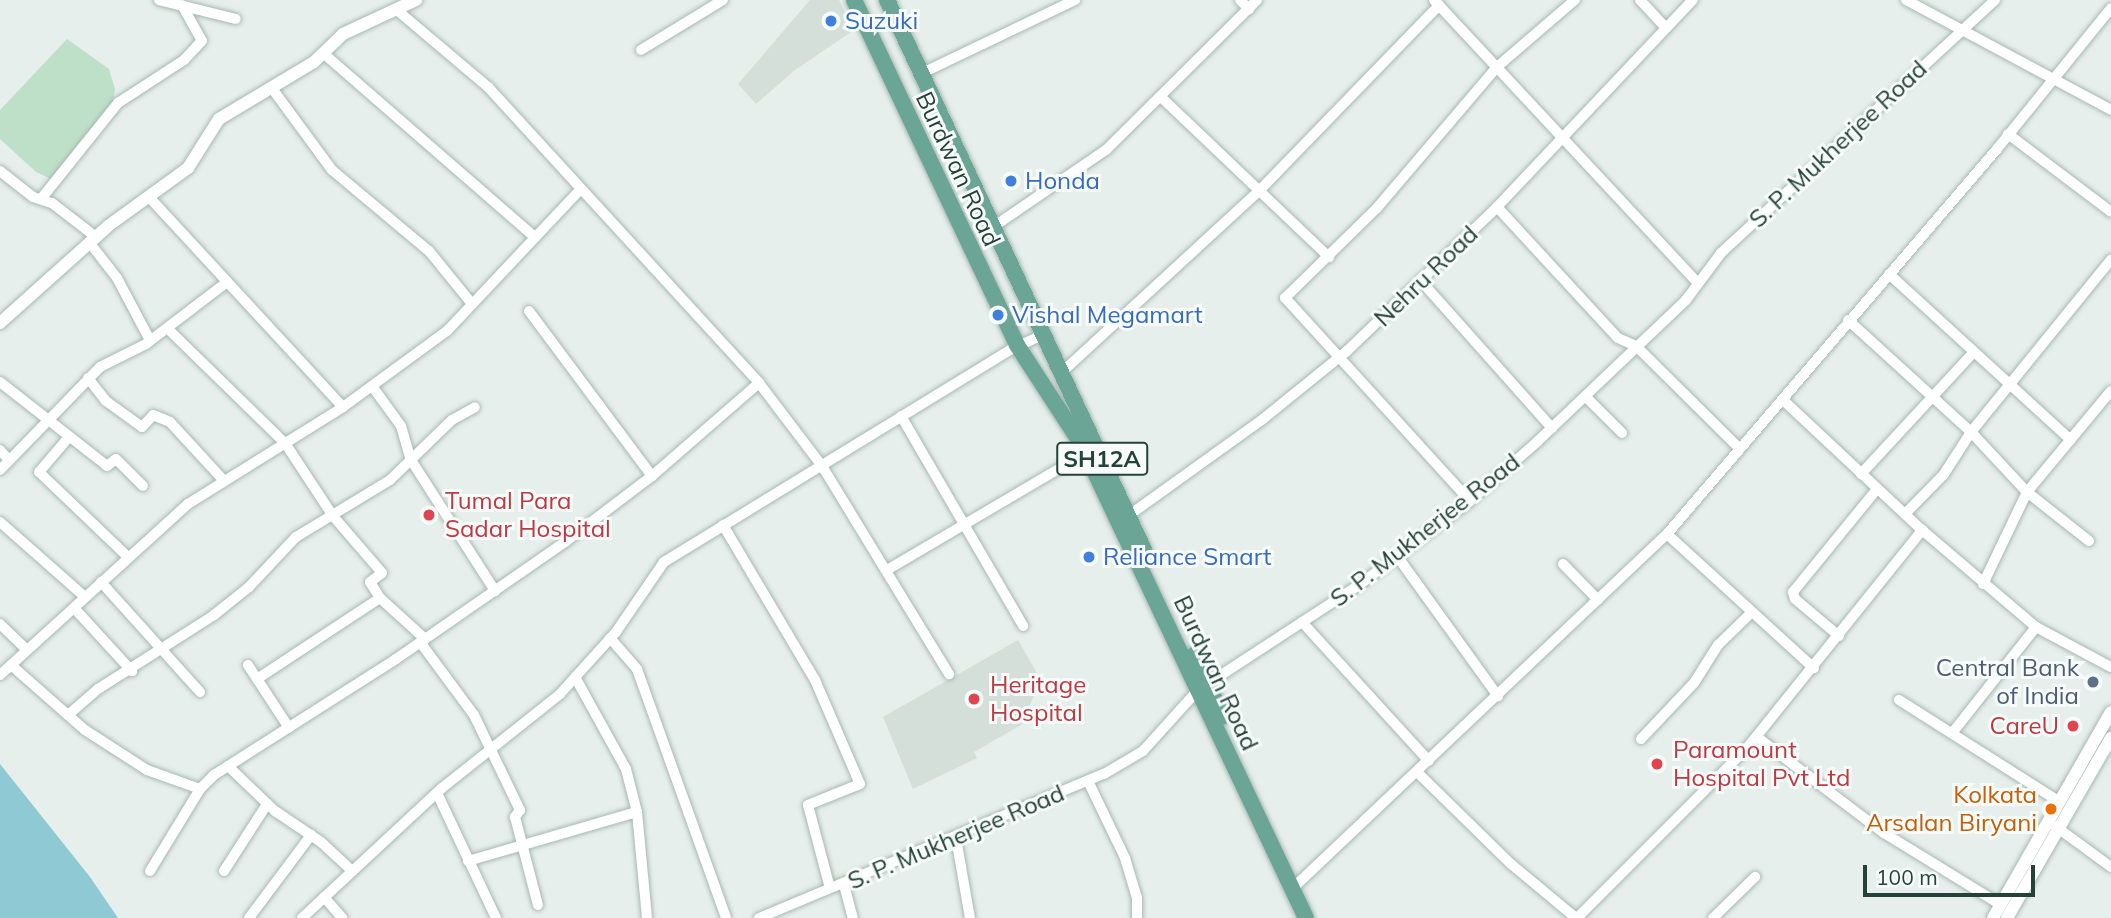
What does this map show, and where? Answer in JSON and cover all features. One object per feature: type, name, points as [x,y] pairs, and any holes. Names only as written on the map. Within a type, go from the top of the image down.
[{"type":"main road","name":"Burdwan Road","points":[[854,0],[1017,345],[1086,453],[1124,519]]},
{"type":"main road","name":"Burdwan Road","points":[[887,0],[1044,334],[1124,519],[1202,686],[1296,885],[1317,918]]},
{"type":"main road","name":"Burdwan Road","points":[[1296,885],[1306,918]]},
{"type":"street","points":[[159,0],[236,19]]},
{"type":"street","points":[[0,323],[92,239],[188,168],[219,119],[323,53],[343,34],[398,11],[416,0]]},
{"type":"street","points":[[641,50],[723,0]]},
{"type":"street","points":[[920,74],[1075,0]]},
{"type":"street","points":[[1240,0],[1249,9]]},
{"type":"street","points":[[993,226],[1106,150],[1162,98],[1257,0]]},
{"type":"street","points":[[1470,500],[1285,298],[1377,208],[1497,67],[1575,0]]},
{"type":"street","points":[[1640,0],[1666,28]]},
{"type":"street","name":"Nehru Road","points":[[1124,519],[1264,419],[1339,356],[1497,207],[1693,0]]},
{"type":"street","points":[[1906,0],[1960,32],[2111,110]]},
{"type":"street","name":"S. P. Mukherjee Road","points":[[759,918],[830,888],[844,885],[1088,781],[1143,751],[1202,686],[1302,622],[1398,555],[1470,500],[1552,428],[1685,300],[1721,253],[1996,0]]},
{"type":"street","points":[[1061,373],[1259,191],[1436,3],[1697,282]]},
{"type":"street","points":[[41,199],[118,103],[184,60],[202,41],[182,5]]},
{"type":"street","points":[[1296,885],[1418,773],[1667,534],[2008,134],[2111,8]]},
{"type":"street","points":[[398,11],[488,87],[759,383],[822,466],[949,674]]},
{"type":"street","points":[[323,53],[535,237]]},
{"type":"street","points":[[271,87],[332,170],[429,251],[472,304]]},
{"type":"street","points":[[1162,98],[1329,257]]},
{"type":"street","points":[[2008,134],[2111,212]]},
{"type":"street","points":[[0,171],[41,199],[52,203],[92,239],[117,278],[150,340]]},
{"type":"street","points":[[0,675],[188,504],[343,407],[447,331],[580,190]]},
{"type":"street","points":[[149,197],[343,407]]},
{"type":"street","points":[[1497,207],[1618,338],[1636,346],[1740,449]]},
{"type":"street","points":[[1905,514],[1944,474],[1971,432],[2111,260]]},
{"type":"street","points":[[1889,274],[2071,440]]},
{"type":"street","points":[[1421,281],[1552,428]]},
{"type":"street","points":[[0,470],[46,419],[88,379],[150,340],[227,282]]},
{"type":"street","points":[[529,310],[652,476]]},
{"type":"street","points":[[1848,320],[1931,400],[1971,432],[2027,492],[2089,541]]},
{"type":"street","points":[[167,328],[285,443],[333,516],[382,573],[370,582],[380,598],[423,640],[474,715],[520,810],[516,817],[538,905]]},
{"type":"street","points":[[302,918],[437,793],[575,677],[610,638],[664,562],[1017,345],[1044,334]]},
{"type":"street","points":[[1861,474],[1974,352]]},
{"type":"street","points":[[88,379],[106,401],[142,427],[153,415],[170,422],[224,481]]},
{"type":"street","points":[[0,382],[107,466],[116,460],[143,486]]},
{"type":"street","points":[[150,871],[200,789],[229,766],[423,640],[652,476],[759,383]]},
{"type":"street","points":[[372,386],[401,426],[411,460],[495,590]]},
{"type":"street","points":[[1983,584],[2027,492],[2111,391]]},
{"type":"street","points":[[1586,397],[1622,433]]},
{"type":"street","points":[[1783,400],[1983,584],[2036,627],[2111,667]]},
{"type":"street","points":[[68,715],[99,689],[132,671],[249,587],[296,537],[390,480],[452,420],[475,407]]},
{"type":"street","points":[[901,416],[1023,626]]},
{"type":"street","points":[[69,437],[39,472],[129,558]]},
{"type":"street","points":[[0,450],[9,460]]},
{"type":"street","points":[[887,570],[1086,453]]},
{"type":"street","points":[[1839,636],[1795,599],[1793,592],[1877,489]]},
{"type":"street","points":[[0,522],[85,597]]},
{"type":"street","points":[[723,525],[815,680],[860,784],[808,805],[830,888]]},
{"type":"street","points":[[1418,773],[1511,864],[1577,918],[1757,737],[1922,530]]},
{"type":"street","points":[[1667,534],[1814,668]]},
{"type":"street","points":[[1398,555],[1498,696]]},
{"type":"street","points":[[1563,564],[1598,600]]},
{"type":"street","points":[[101,582],[200,692]]},
{"type":"street","points":[[257,678],[380,598]]},
{"type":"street","points":[[74,608],[132,671]]},
{"type":"street","points":[[1641,739],[1694,683],[1718,645],[1751,613]]},
{"type":"street","points":[[1302,622],[1429,761]]},
{"type":"street","points":[[0,624],[27,650]]},
{"type":"street","points":[[1953,732],[2036,627]]},
{"type":"street","points":[[610,638],[637,669],[726,918]]},
{"type":"street","points":[[248,664],[289,729]]},
{"type":"street","points":[[11,665],[68,715],[147,770],[200,789]]},
{"type":"street","points":[[575,677],[626,769],[637,812],[647,918]]},
{"type":"street","points":[[1899,700],[2060,802]]},
{"type":"street","points":[[2007,918],[2054,825],[2060,802],[2111,712]]},
{"type":"street","points":[[1757,737],[1884,833],[2001,905]]},
{"type":"street","points":[[1993,918],[2111,738]]},
{"type":"street","points":[[229,766],[267,804],[311,835],[351,870]]},
{"type":"street","points":[[1088,781],[1125,858],[1137,918]]},
{"type":"street","points":[[437,793],[496,918]]},
{"type":"street","points":[[224,872],[267,804]]},
{"type":"street","points":[[468,861],[637,812]]},
{"type":"street","points":[[2054,825],[2111,867]]},
{"type":"street","points":[[249,918],[311,835]]},
{"type":"street","points":[[956,838],[970,918]]},
{"type":"street","points":[[1713,918],[1755,877]]},
{"type":"street","points":[[844,885],[853,918]]},
{"type":"street","points":[[324,897],[342,918]]},
{"type":"shaded area","points":[[810,0],[839,0],[854,30],[795,70],[756,104],[738,84]]},
{"type":"shaded area","name":"Heritage Hospital","points":[[1018,640],[1041,680],[1021,725],[974,752],[977,758],[913,789],[883,717]]},
{"type":"green space","points":[[67,39],[109,69],[115,89],[113,103],[51,179],[36,172],[0,139],[0,110]]},
{"type":"water","points":[[0,764],[90,877],[118,918],[0,918]]},
{"type":"place","name":"Suzuki","points":[[831,21]]},
{"type":"place","name":"Honda","points":[[1011,181]]},
{"type":"place","name":"Vishal Megamart","points":[[998,315]]},
{"type":"place","name":"Tumal Para Sadar Hospital","points":[[429,515]]},
{"type":"place","name":"Reliance Smart","points":[[1089,557]]},
{"type":"place","name":"Central Bank of India","points":[[2093,682]]},
{"type":"place","name":"Heritage Hospital","points":[[974,699]]},
{"type":"place","name":"CareU","points":[[2073,726]]},
{"type":"place","name":"Paramount Hospital Pvt Ltd","points":[[1657,764]]},
{"type":"place","name":"Kolkata Arsalan Biryani","points":[[2051,809]]}]
